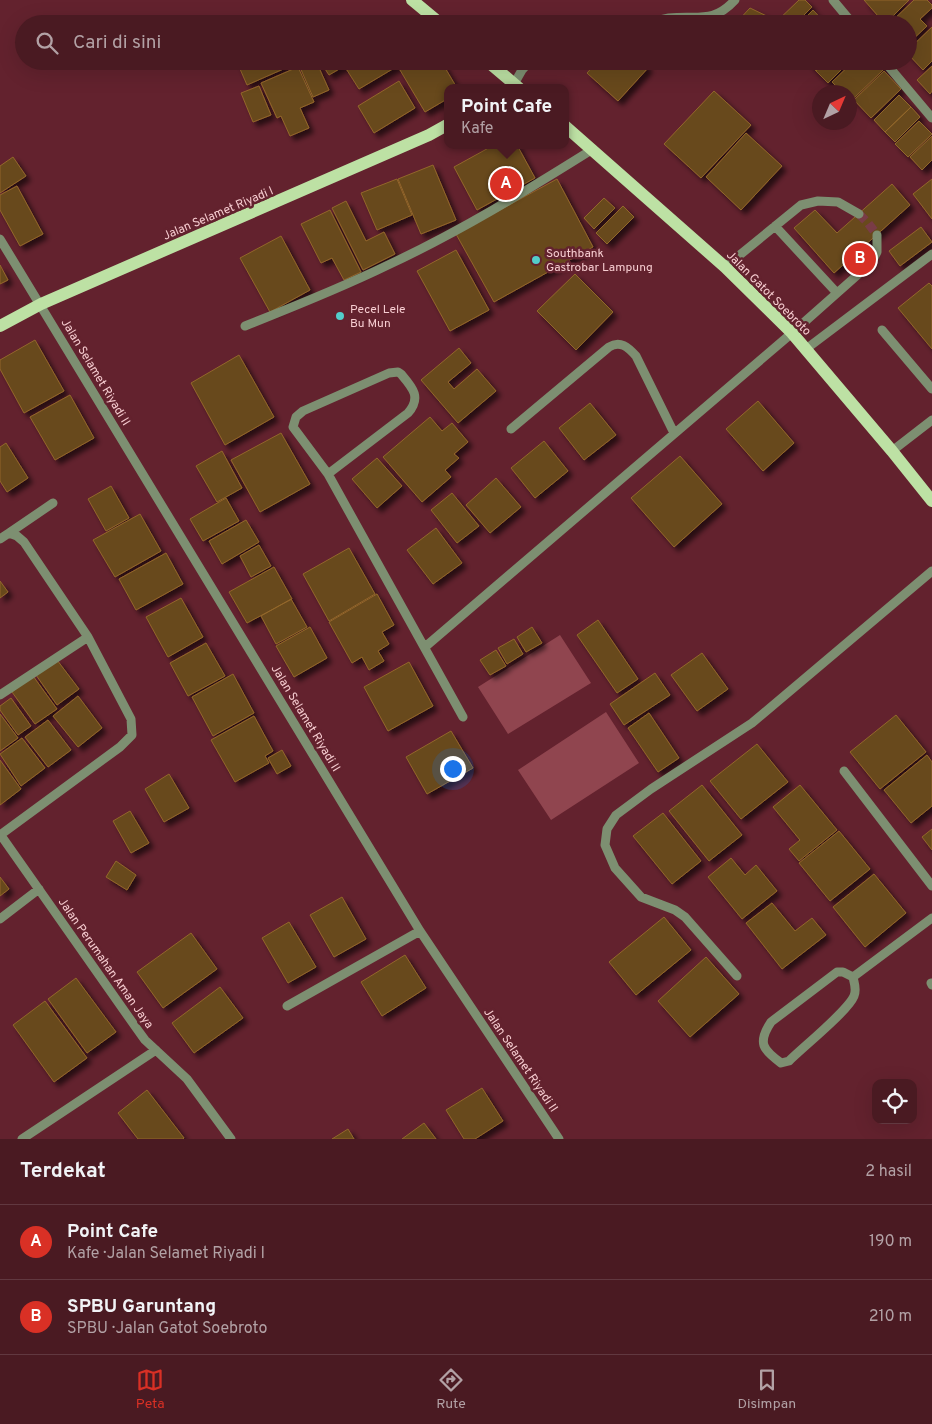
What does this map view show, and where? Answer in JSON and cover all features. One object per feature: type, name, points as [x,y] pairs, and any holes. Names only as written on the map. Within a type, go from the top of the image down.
[{"type":"main road","points":[[412,0],[430,15]]},
{"type":"main road","points":[[497,70],[512,84]]},
{"type":"main road","name":"Jalan Selamet Riyadi I","points":[[0,326],[41,304],[261,210],[444,126]]},
{"type":"main road","name":"Jalan Gatot Soebroto","points":[[569,129],[726,267],[792,333],[932,501]]},
{"type":"street","points":[[716,15],[730,7],[736,0]]},
{"type":"street","points":[[833,0],[846,15]]},
{"type":"street","points":[[515,84],[522,70]]},
{"type":"street","points":[[892,70],[932,118]]},
{"type":"street","points":[[245,326],[318,297],[398,261],[527,191],[593,150]]},
{"type":"street","points":[[726,267],[802,204],[818,201],[838,202],[859,214]]},
{"type":"street","points":[[775,226],[837,293]]},
{"type":"street","points":[[425,647],[792,333],[871,263],[877,252],[877,235]]},
{"type":"street","name":"Jalan Selamet Riyadi II","points":[[0,239],[420,931],[559,1139]]},
{"type":"street","points":[[806,350],[932,254]]},
{"type":"street","points":[[882,330],[932,389]]},
{"type":"street","points":[[511,429],[609,347],[619,343],[629,348],[636,356],[674,433]]},
{"type":"street","points":[[328,474],[412,408],[415,401],[414,391],[398,372],[389,373],[304,411],[296,417],[294,427],[328,474],[463,717]]},
{"type":"street","points":[[892,451],[932,420]]},
{"type":"street","points":[[0,539],[53,503]]},
{"type":"street","name":"Jalan Perumahan Aman Jaya","points":[[9,533],[18,536],[24,542],[88,637],[131,719],[132,735],[120,747],[0,834],[137,1030],[187,1078],[231,1139]]},
{"type":"street","points":[[737,976],[685,916],[675,910],[641,897],[615,868],[605,846],[607,829],[616,815],[651,789],[752,723],[932,571]]},
{"type":"street","points":[[0,694],[88,637]]},
{"type":"street","points":[[844,771],[932,886]]},
{"type":"street","points":[[0,918],[39,888]]},
{"type":"street","points":[[853,976],[932,918]]},
{"type":"street","points":[[287,1006],[420,931]]},
{"type":"street","points":[[843,972],[853,976],[856,988],[852,1000],[844,1010],[789,1060],[781,1063],[766,1050],[763,1046],[763,1039],[771,1022],[833,975],[843,972]]},
{"type":"street","points":[[22,1139],[156,1050]]},
{"type":"shaded area","points":[[560,635],[591,683],[508,734],[478,687]]},
{"type":"shaded area","points":[[606,712],[639,763],[551,820],[518,770]]},
{"type":"building","points":[[799,0],[805,0],[812,7],[804,15],[783,15]]},
{"type":"building","points":[[864,0],[909,0],[894,15],[877,15]]},
{"type":"building","points":[[914,0],[927,0],[932,5],[932,8],[920,19],[927,26],[917,35],[917,15],[898,15]]},
{"type":"building","points":[[750,8],[765,15],[743,15]]},
{"type":"building","points":[[813,10],[818,15],[808,15]]},
{"type":"building","points":[[932,27],[932,61],[923,70],[917,64],[917,41]]},
{"type":"building","points":[[932,66],[932,91],[930,94],[917,80]]},
{"type":"building","points":[[240,70],[281,70],[247,85]]},
{"type":"building","points":[[291,70],[299,70],[314,102],[300,108],[309,128],[290,136],[281,116],[277,118],[261,83]]},
{"type":"building","points":[[301,70],[320,70],[329,90],[313,97]]},
{"type":"building","points":[[326,70],[338,70],[329,75]]},
{"type":"building","points":[[347,70],[391,70],[359,89]]},
{"type":"building","points":[[400,70],[446,70],[455,84],[444,84],[444,101],[425,112]]},
{"type":"building","points":[[590,70],[646,70],[618,101],[587,73]]},
{"type":"building","points":[[817,70],[841,70],[828,83]]},
{"type":"building","points":[[845,70],[883,70],[857,95],[857,85],[835,85],[832,82]]},
{"type":"building","points":[[884,71],[901,89],[871,118],[857,103],[857,97]]},
{"type":"building","points":[[399,81],[415,108],[374,133],[358,106]]},
{"type":"building","points":[[259,86],[271,115],[253,122],[241,93]]},
{"type":"building","points":[[714,91],[751,125],[701,178],[664,144]]},
{"type":"building","points":[[899,95],[911,107],[885,132],[874,120]]},
{"type":"building","points":[[911,107],[920,117],[895,142],[885,132]]},
{"type":"building","points":[[919,121],[932,134],[908,157],[895,144]]},
{"type":"building","points":[[746,133],[782,166],[741,210],[706,177]]},
{"type":"building","points":[[932,136],[932,160],[922,170],[910,157]]},
{"type":"building","points":[[487,149],[519,149],[535,178],[477,210],[454,167]]},
{"type":"building","points":[[13,157],[26,176],[0,193],[0,166]]},
{"type":"building","points":[[433,165],[456,220],[421,234],[398,179]]},
{"type":"building","points":[[397,179],[412,215],[377,230],[361,193]]},
{"type":"building","points":[[557,179],[593,247],[494,302],[456,234]]},
{"type":"building","points":[[932,179],[932,219],[913,194]]},
{"type":"building","points":[[892,184],[910,205],[834,273],[794,228],[815,210],[837,233]]},
{"type":"building","points":[[17,186],[43,234],[20,246],[0,210],[0,195]]},
{"type":"building","points":[[604,198],[615,208],[594,229],[584,218]]},
{"type":"building","points":[[346,201],[366,241],[384,232],[395,254],[363,270],[332,208]]},
{"type":"building","points":[[623,206],[634,217],[607,244],[596,233]]},
{"type":"building","points":[[330,210],[361,272],[344,280],[332,258],[321,263],[301,224]]},
{"type":"building","points":[[921,227],[932,242],[900,266],[889,251]]},
{"type":"building","points":[[281,236],[310,290],[270,312],[240,258]]},
{"type":"building","points":[[456,250],[489,310],[450,331],[417,271]]},
{"type":"building","points":[[0,265],[8,280],[0,284]]},
{"type":"building","points":[[575,274],[613,312],[576,350],[537,311]]},
{"type":"building","points":[[929,283],[932,286],[932,349],[898,308]]},
{"type":"building","points":[[35,340],[64,391],[24,413],[0,369],[0,360]]},
{"type":"building","points":[[459,348],[471,363],[448,382],[454,389],[477,369],[496,391],[458,423],[421,380]]},
{"type":"building","points":[[239,355],[274,417],[225,445],[191,383]]},
{"type":"building","points":[[70,395],[94,438],[55,460],[30,417]]},
{"type":"building","points":[[758,401],[794,443],[763,471],[726,429]]},
{"type":"building","points":[[590,403],[616,435],[584,460],[559,428]]},
{"type":"building","points":[[430,417],[442,431],[452,423],[468,442],[454,454],[459,458],[445,470],[451,477],[422,502],[383,457]]},
{"type":"building","points":[[281,433],[310,484],[260,512],[231,460]]},
{"type":"building","points":[[544,441],[568,471],[535,498],[511,468]]},
{"type":"building","points":[[6,443],[28,478],[7,492],[0,481],[0,447]]},
{"type":"building","points":[[222,451],[242,488],[217,502],[196,466]]},
{"type":"building","points":[[680,456],[722,504],[674,547],[631,498]]},
{"type":"building","points":[[377,458],[402,486],[377,508],[352,479]]},
{"type":"building","points":[[496,478],[521,507],[490,533],[466,505]]},
{"type":"building","points":[[111,486],[129,518],[106,531],[88,499]]},
{"type":"building","points":[[452,493],[479,526],[457,543],[431,510]]},
{"type":"building","points":[[226,498],[239,521],[203,541],[190,519]]},
{"type":"building","points":[[140,514],[161,551],[115,577],[93,540]]},
{"type":"building","points":[[246,520],[259,542],[222,564],[209,541]]},
{"type":"building","points":[[436,528],[462,563],[433,584],[407,550]]},
{"type":"building","points":[[259,545],[271,566],[251,577],[240,556]]},
{"type":"building","points":[[349,548],[375,594],[329,621],[303,574]]},
{"type":"building","points":[[166,553],[183,584],[136,610],[119,579]]},
{"type":"building","points":[[274,567],[292,599],[247,623],[229,592]]},
{"type":"building","points":[[0,581],[8,592],[0,598]]},
{"type":"building","points":[[377,594],[394,625],[382,632],[389,644],[378,651],[384,661],[369,670],[362,657],[352,663],[329,622]]},
{"type":"building","points":[[181,598],[203,637],[168,657],[146,617]]},
{"type":"building","points":[[291,599],[307,627],[276,644],[261,616]]},
{"type":"building","points":[[598,620],[638,679],[617,693],[577,635]]},
{"type":"building","points":[[310,627],[327,658],[294,677],[276,646]]},
{"type":"building","points":[[532,627],[542,643],[526,652],[517,637]]},
{"type":"building","points":[[514,639],[523,654],[507,664],[498,648]]},
{"type":"building","points":[[206,643],[225,676],[188,696],[170,663]]},
{"type":"building","points":[[496,650],[506,666],[490,675],[480,660]]},
{"type":"building","points":[[702,653],[728,689],[697,711],[671,675]]},
{"type":"building","points":[[57,660],[79,689],[57,705],[36,675]]},
{"type":"building","points":[[409,662],[433,706],[388,731],[364,687]]},
{"type":"building","points":[[655,673],[670,695],[624,725],[610,704]]},
{"type":"building","points":[[233,674],[254,713],[213,736],[192,697]]},
{"type":"building","points":[[33,676],[57,709],[35,724],[12,692]]},
{"type":"building","points":[[78,696],[102,728],[78,747],[53,716]]},
{"type":"building","points":[[11,698],[31,726],[18,735],[0,710],[0,706]]},
{"type":"building","points":[[649,713],[679,758],[658,772],[628,728]]},
{"type":"building","points":[[0,714],[18,738],[0,751]]},
{"type":"building","points":[[896,715],[926,752],[880,789],[850,752]]},
{"type":"building","points":[[254,716],[273,751],[265,756],[269,763],[235,782],[211,740]]},
{"type":"building","points":[[48,720],[71,750],[48,767],[25,737]]},
{"type":"building","points":[[451,731],[473,768],[427,794],[406,757]]},
{"type":"building","points":[[22,738],[45,768],[21,786],[0,754]]},
{"type":"building","points":[[757,744],[788,782],[741,819],[710,781]]},
{"type":"building","points":[[282,750],[291,766],[277,774],[268,758]]},
{"type":"building","points":[[927,755],[932,762],[932,806],[911,823],[884,790]]},
{"type":"building","points":[[0,760],[21,789],[0,805]]},
{"type":"building","points":[[169,774],[189,808],[164,822],[145,789]]},
{"type":"building","points":[[702,785],[742,835],[709,861],[669,811]]},
{"type":"building","points":[[800,785],[837,830],[799,861],[789,849],[800,840],[773,807]]},
{"type":"building","points":[[130,811],[149,843],[131,853],[113,821]]},
{"type":"building","points":[[663,813],[701,861],[672,884],[633,836]]},
{"type":"building","points":[[932,829],[932,850],[922,837]]},
{"type":"building","points":[[839,831],[870,869],[830,901],[799,863]]},
{"type":"building","points":[[731,858],[745,875],[756,865],[777,891],[742,919],[708,877]]},
{"type":"building","points":[[116,861],[136,875],[127,890],[106,877]]},
{"type":"building","points":[[874,874],[906,913],[865,947],[833,907]]},
{"type":"building","points":[[0,877],[9,889],[0,896]]},
{"type":"building","points":[[342,897],[366,939],[334,957],[310,915]]},
{"type":"building","points":[[772,903],[795,931],[812,918],[826,935],[782,969],[746,923]]},
{"type":"building","points":[[664,917],[691,950],[636,995],[609,962]]},
{"type":"building","points":[[289,922],[316,967],[288,983],[262,938]]},
{"type":"building","points":[[191,933],[217,969],[163,1008],[137,972]]},
{"type":"building","points":[[405,955],[426,988],[382,1016],[361,982]]},
{"type":"building","points":[[706,957],[739,994],[690,1037],[658,1001]]},
{"type":"building","points":[[76,978],[116,1032],[87,1053],[48,999]]},
{"type":"building","points":[[220,987],[243,1018],[194,1053],[172,1023]]},
{"type":"building","points":[[45,1001],[87,1058],[54,1082],[13,1025]]},
{"type":"building","points":[[482,1088],[503,1121],[475,1139],[464,1139],[446,1110]]},
{"type":"building","points":[[147,1090],[183,1139],[138,1139],[118,1113]]},
{"type":"building","points":[[424,1123],[436,1139],[402,1139]]},
{"type":"building","points":[[348,1129],[354,1139],[332,1139]]},
{"type":"tunnel","points":[[859,214],[877,235]]},
{"type":"place","name":"Point Cafe","points":[[506,184]]},
{"type":"place","name":"SPBU Garuntang","points":[[860,259]]},
{"type":"place","name":"Southbank Gastrobar Lampung","points":[[536,260]]},
{"type":"place","name":"Pecel Lele Bu Mun","points":[[340,316]]}]
